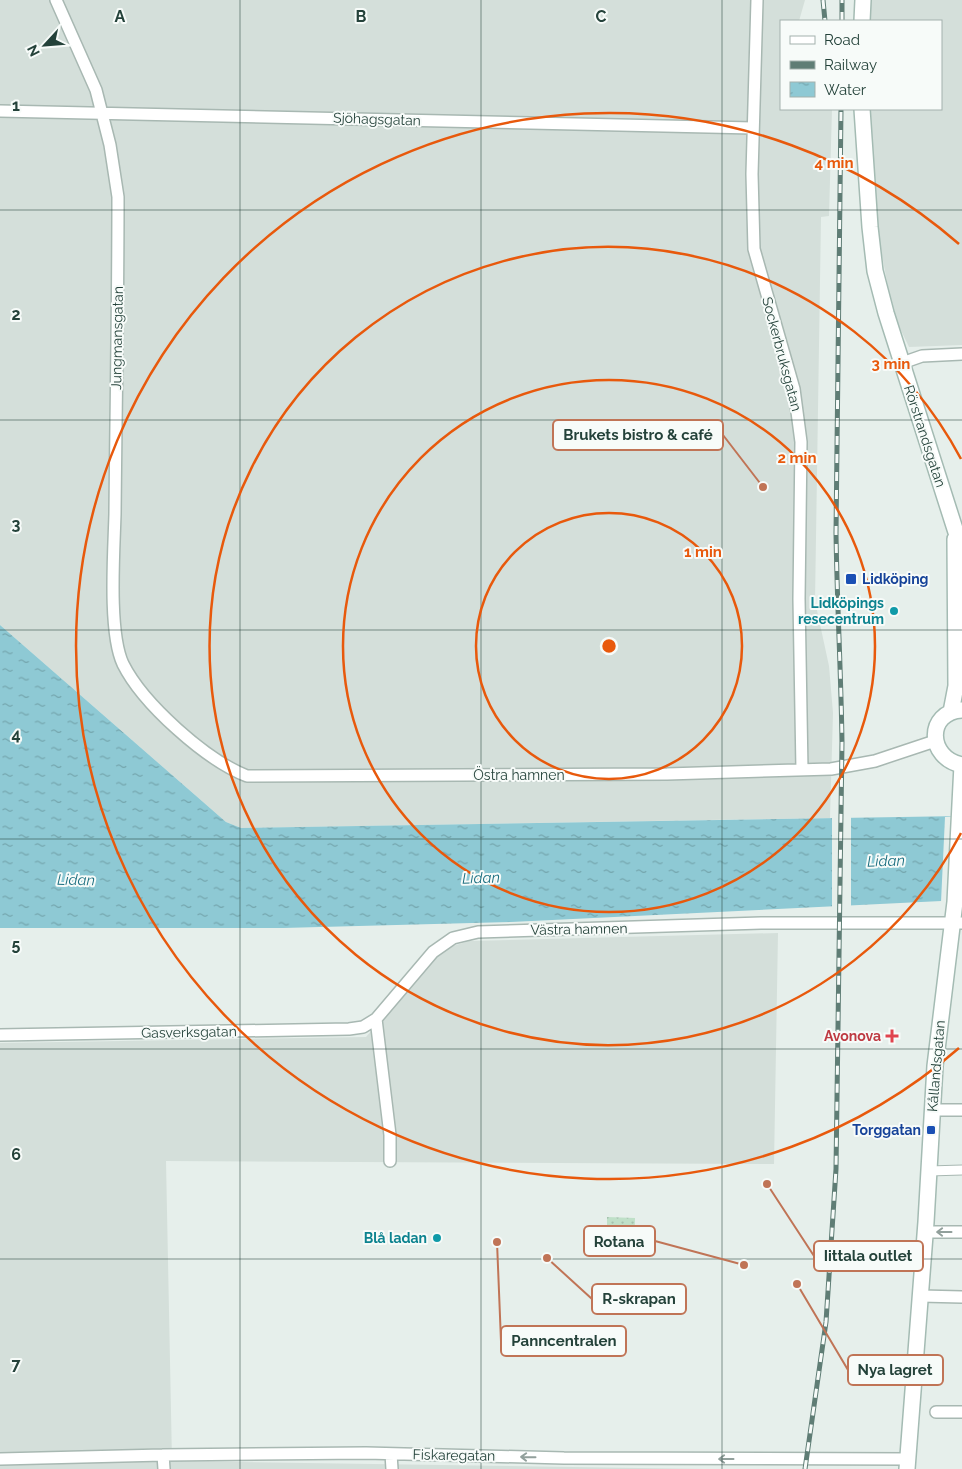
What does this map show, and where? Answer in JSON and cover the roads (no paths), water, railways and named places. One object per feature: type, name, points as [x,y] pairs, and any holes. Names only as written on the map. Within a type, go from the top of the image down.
[{"type":"main road","points":[[862,20],[863,0]]},
{"type":"main road","name":"Rörstrandsgatan","points":[[862,110],[875,272],[962,551]]},
{"type":"main road","name":"Rörstrandsgatan","points":[[955,528],[957,711]]},
{"type":"main road","points":[[957,711],[938,724],[935,741],[944,758],[952,763],[962,765]]},
{"type":"main road","name":"Kållandsgatan","points":[[908,1464],[921,1296],[932,1110],[941,1015],[958,923],[955,902],[962,765]]},
{"type":"street","name":"Jungmansgatan","points":[[56,0],[86,67],[102,112],[115,170],[118,197],[114,622],[117,646],[123,664],[135,682]]},
{"type":"street","name":"Sockerbruksgatan","points":[[757,0],[753,128],[754,249],[794,389],[802,442],[799,599],[802,770]]},
{"type":"street","name":"Sjöhagsgatan","points":[[0,111],[753,128]]},
{"type":"street","points":[[902,363],[922,356],[962,354]]},
{"type":"street","name":"Östra hamnen","points":[[135,682],[169,721],[204,751],[229,769],[247,776],[667,774],[802,770],[854,766],[935,741]]},
{"type":"street","name":"Västra hamnen","points":[[376,1019],[433,952],[453,938],[478,932],[761,923],[958,923]]},
{"type":"street","points":[[376,1019],[390,1135],[390,1161]]},
{"type":"street","name":"Gasverksgatan","points":[[0,1035],[349,1029],[363,1027],[376,1019]]},
{"type":"street","points":[[932,1110],[962,1110]]},
{"type":"street","points":[[929,1171],[962,1170]]},
{"type":"street","points":[[925,1232],[962,1232]]},
{"type":"street","points":[[921,1296],[962,1297]]},
{"type":"street","points":[[936,1412],[962,1412]]},
{"type":"street","points":[[391,1454],[392,1469]]},
{"type":"street","name":"Fiskaregatan","points":[[0,1459],[163,1455],[391,1454],[564,1463],[775,1460],[908,1464]]},
{"type":"street","points":[[163,1455],[164,1469]]},
{"type":"water","name":"Lidan","points":[[0,625],[226,822],[241,828],[962,816],[962,900],[511,922],[283,928],[0,928]]},
{"type":"railway","points":[[823,0],[825,20]]},
{"type":"railway","points":[[842,0],[842,20]]},
{"type":"railway","points":[[805,1469],[826,1322],[836,1169],[842,742],[836,533],[841,110]]},
{"type":"place","name":"Brukets bistro & café","points":[[763,487]]},
{"type":"place","name":"Lidköping","points":[[851,579]]},
{"type":"place","name":"Lidköpings resecentrum","points":[[894,611]]},
{"type":"place","name":"Avonova","points":[[892,1036]]},
{"type":"place","name":"Torggatan","points":[[931,1130]]},
{"type":"place","name":"Iittala outlet","points":[[767,1184]]},
{"type":"place","name":"Blå ladan","points":[[437,1238]]},
{"type":"place","name":"Panncentralen","points":[[497,1242]]},
{"type":"place","name":"R-skrapan","points":[[547,1258]]},
{"type":"place","name":"Rotana","points":[[744,1265]]},
{"type":"place","name":"Nya lagret","points":[[797,1284]]}]
